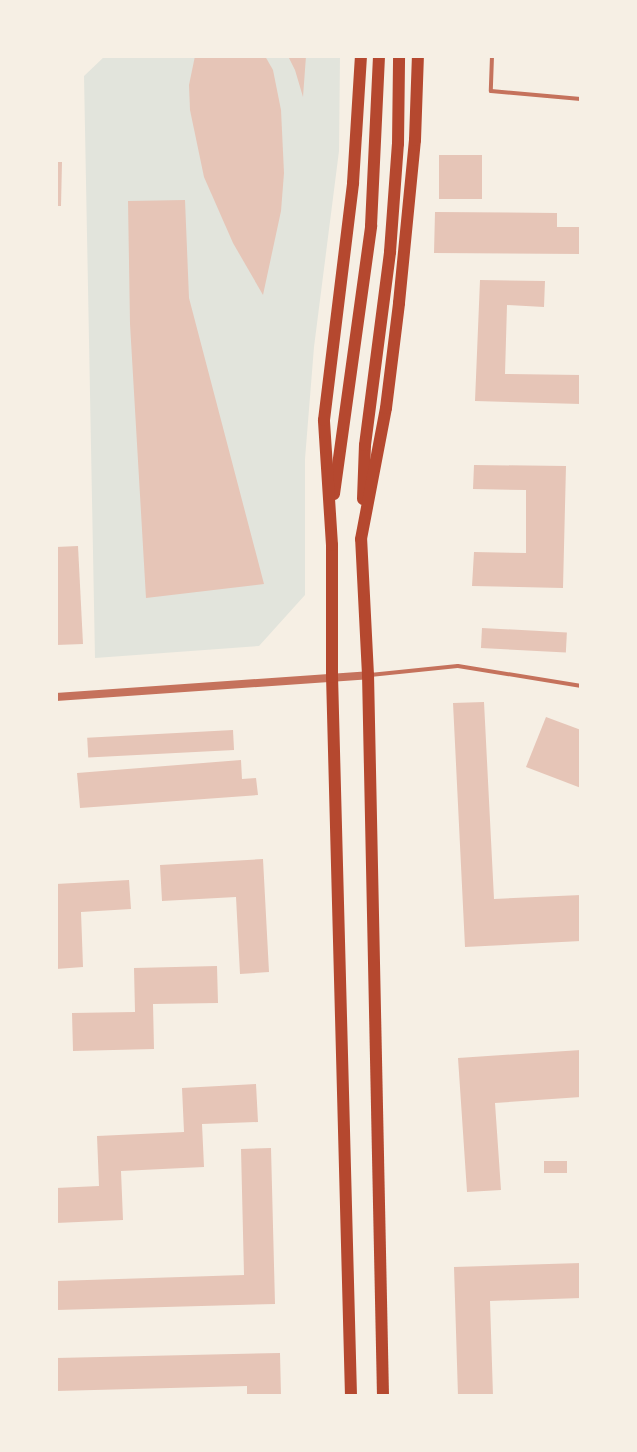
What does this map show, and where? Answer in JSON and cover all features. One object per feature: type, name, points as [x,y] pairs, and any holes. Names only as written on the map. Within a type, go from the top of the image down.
[{"type":"main road","points":[[332,545],[324,420],[352,197],[361,56]]},
{"type":"main road","points":[[351,1396],[332,677],[332,512],[371,226],[379,56]]},
{"type":"main road","points":[[383,1396],[368,675],[361,539],[365,445],[390,252],[397,159],[399,56]]},
{"type":"main road","points":[[361,539],[386,408],[399,303],[414,155],[418,56]]},
{"type":"street","points":[[56,697],[368,675]]},
{"type":"lane","points":[[492,56],[491,91],[581,99]]},
{"type":"lane","points":[[368,675],[458,666],[581,686]]},
{"type":"shaded area","points":[[105,56],[340,56],[339,151],[314,347],[305,459],[305,595],[259,646],[95,658],[84,76]]},
{"type":"building","points":[[195,56],[265,56],[273,70],[281,110],[284,173],[281,211],[263,295],[233,243],[204,177],[190,110],[189,85]]},
{"type":"building","points":[[288,56],[306,56],[303,97],[295,70]]},
{"type":"building","points":[[439,155],[482,155],[482,199],[439,199]]},
{"type":"building","points":[[56,162],[62,162],[61,206],[56,206]]},
{"type":"building","points":[[185,200],[189,298],[264,584],[146,598],[130,324],[128,201]]},
{"type":"building","points":[[435,212],[557,213],[557,227],[581,227],[581,254],[434,253]]},
{"type":"building","points":[[480,280],[545,281],[544,307],[507,305],[505,374],[581,375],[581,404],[475,401]]},
{"type":"building","points":[[474,465],[566,466],[563,588],[472,586],[474,552],[526,553],[526,490],[473,489]]},
{"type":"building","points":[[78,546],[83,644],[56,645],[56,547]]},
{"type":"building","points":[[482,628],[567,632],[566,652],[481,648]]},
{"type":"building","points":[[484,702],[494,899],[581,895],[581,941],[465,947],[453,703]]},
{"type":"building","points":[[546,717],[581,730],[581,788],[526,767]]},
{"type":"building","points":[[233,730],[234,750],[88,758],[87,738]]},
{"type":"building","points":[[241,760],[242,779],[256,778],[258,795],[80,808],[77,773]]},
{"type":"building","points":[[263,859],[269,972],[240,974],[236,897],[162,901],[160,865]]},
{"type":"building","points":[[129,880],[131,909],[81,912],[83,967],[56,969],[56,884]]},
{"type":"building","points":[[217,966],[218,1003],[153,1004],[154,1049],[73,1051],[72,1013],[135,1012],[134,968]]},
{"type":"building","points":[[581,1050],[581,1097],[495,1103],[501,1190],[467,1192],[458,1058]]},
{"type":"building","points":[[256,1084],[258,1122],[202,1124],[204,1167],[121,1171],[123,1220],[56,1223],[56,1188],[99,1186],[97,1136],[184,1132],[182,1088]]},
{"type":"building","points":[[271,1148],[275,1304],[56,1310],[56,1281],[244,1275],[241,1149]]},
{"type":"building","points":[[544,1161],[567,1161],[567,1173],[544,1173]]},
{"type":"building","points":[[581,1263],[581,1298],[490,1301],[493,1396],[458,1396],[454,1267]]},
{"type":"building","points":[[280,1353],[281,1396],[247,1396],[247,1386],[56,1391],[56,1358]]}]
